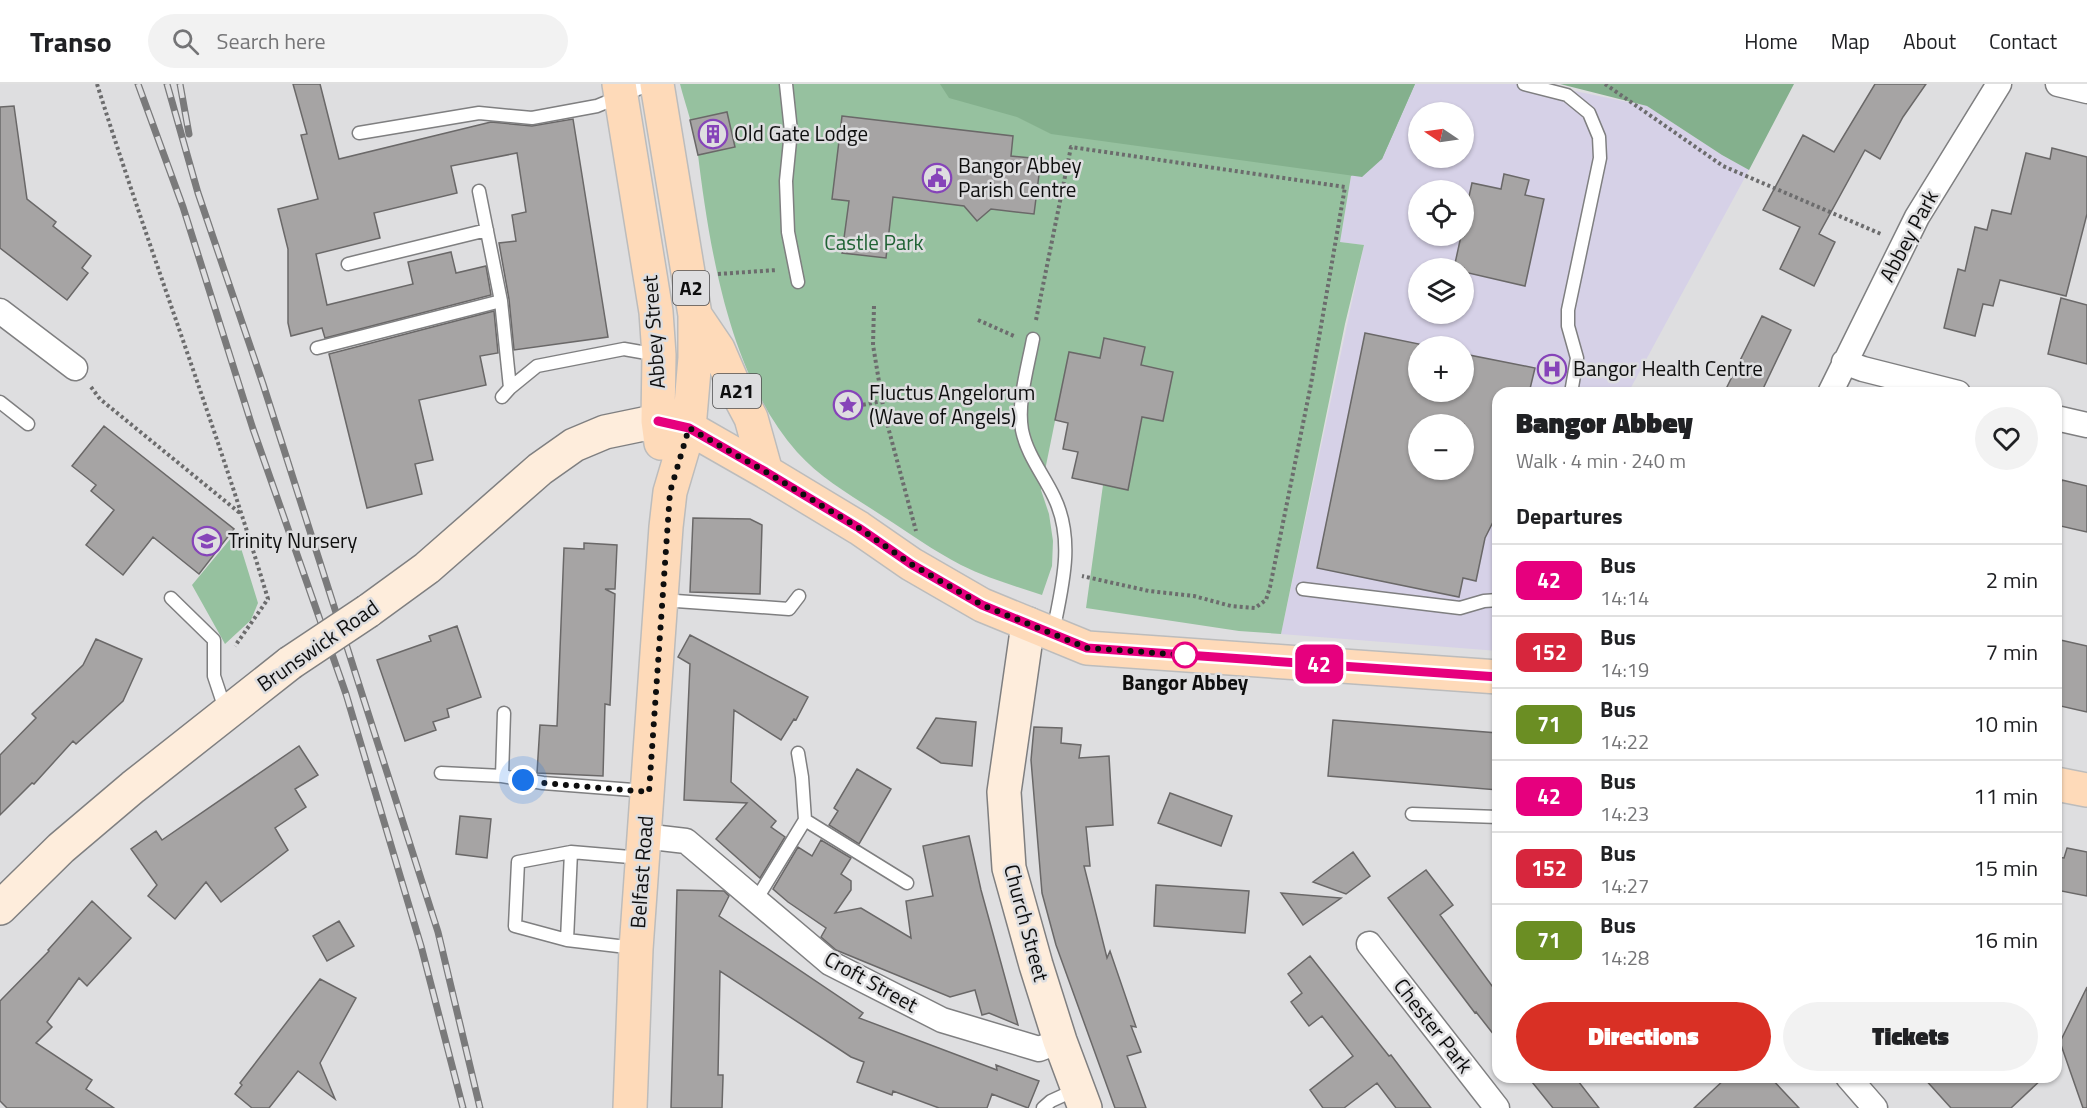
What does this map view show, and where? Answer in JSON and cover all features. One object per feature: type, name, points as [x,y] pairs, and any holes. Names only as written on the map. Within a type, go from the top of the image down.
[{"type":"main road","name":"Abbey Street","points":[[657,84],[695,315],[695,358],[673,425]]},
{"type":"main road","name":"Abbey Street","points":[[630,88],[659,355],[673,425],[670,492]]},
{"type":"main road","name":"A21","points":[[695,315],[718,349],[751,418],[766,472]]},
{"type":"main road","name":"A21","points":[[673,425],[766,472],[859,528],[911,564],[982,605],[1087,648],[1492,677]]},
{"type":"main road","name":"Brunswick Road","points":[[0,908],[61,848],[133,787],[290,663],[427,568],[540,470],[574,445],[605,432],[673,425]]},
{"type":"main road","name":"Belfast Road","points":[[630,1108],[636,949],[670,492]]},
{"type":"main road","name":"Church Street","points":[[1040,629],[1004,792],[1009,868],[1060,1041],[1082,1098]]},
{"type":"main road","points":[[2062,785],[2087,790]]},
{"type":"street","name":"Abbey Park","points":[[1833,387],[1917,217],[1999,84]]},
{"type":"street","points":[[2058,84],[2087,91]]},
{"type":"street","points":[[4,323],[75,368]]},
{"type":"street","points":[[1844,362],[1934,387]]},
{"type":"street","points":[[2062,419],[2087,425]]},
{"type":"street","name":"Croft Street","points":[[643,847],[686,841],[830,963],[942,1020],[1039,1049],[1060,1041]]},
{"type":"street","name":"Chester Park","points":[[1369,944],[1497,1108]]},
{"type":"street","points":[[1853,1083],[1875,1108]]},
{"type":"lane","points":[[786,84],[791,131],[786,181],[788,232],[798,282]]},
{"type":"lane","points":[[1524,84],[1567,95],[1589,113],[1599,136],[1600,158],[1568,310],[1568,326],[1577,358],[1572,387]]},
{"type":"lane","points":[[359,133],[479,113],[532,118],[597,106],[630,88]]},
{"type":"lane","points":[[479,190],[501,301],[506,393],[537,366],[624,349],[659,355]]},
{"type":"lane","points":[[348,264],[487,230]]},
{"type":"lane","points":[[317,348],[501,301]]},
{"type":"lane","points":[[1032,339],[1021,412],[1022,428],[1027,449],[1055,498],[1063,524],[1066,552],[1064,572],[1040,629]]},
{"type":"lane","points":[[0,402],[28,424]]},
{"type":"lane","points":[[1303,589],[1460,608],[1492,600]]},
{"type":"lane","points":[[661,600],[789,609],[799,596]]},
{"type":"lane","points":[[171,598],[214,640],[214,676],[226,713]]},
{"type":"lane","points":[[502,776],[504,713]]},
{"type":"lane","points":[[756,900],[805,820],[798,753]]},
{"type":"lane","points":[[441,773],[502,776],[543,783],[649,792]]},
{"type":"lane","points":[[1412,814],[1492,817]]},
{"type":"lane","points":[[805,820],[908,883]]},
{"type":"lane","points":[[636,949],[567,940],[515,926],[519,862],[571,852],[643,847]]},
{"type":"lane","points":[[567,940],[571,852]]},
{"type":"lane","points":[[1043,1108],[1051,1101],[1082,1098]]},
{"type":"path","points":[[97,84],[131,192],[243,516],[268,599],[214,676]]},
{"type":"path","points":[[1605,84],[1723,166],[1903,244]]},
{"type":"path","points":[[978,320],[1010,335],[1032,339],[1071,147],[1345,187],[1311,384],[1266,600],[1255,608],[1231,606],[1194,596],[1149,591],[1064,572]]},
{"type":"path","points":[[714,274],[795,268]]},
{"type":"path","points":[[874,306],[873,345],[882,401],[918,537]]},
{"type":"path","points":[[75,368],[100,399],[243,516]]},
{"type":"path","points":[[857,406],[882,401]]},
{"type":"shaded area","name":"Bangor Health Centre","points":[[1415,84],[1541,84],[1647,106],[1749,170],[1631,387],[1492,387],[1492,651],[1281,634],[1364,245],[1340,242],[1351,176],[1382,159]]},
{"type":"green space","name":"Castle Park","points":[[680,84],[1415,84],[1382,159],[1351,176],[1340,242],[1364,245],[1345,324],[1281,634],[1239,631],[1086,608],[1103,485],[1128,490],[1137,416],[1163,421],[1173,372],[1141,365],[1144,347],[1105,339],[1100,358],[1069,352],[1041,490],[1049,514],[1053,541],[1052,566],[1042,595],[1001,582],[951,560],[838,487],[806,462],[774,421],[755,387],[739,350],[717,272],[697,146]]},
{"type":"green space","points":[[940,84],[1415,84],[1382,159],[1362,177],[1051,134],[1017,117],[949,98]]},
{"type":"green space","points":[[1560,84],[1794,84],[1749,170],[1647,106]]},
{"type":"green space","points":[[236,532],[258,603],[251,620],[225,644],[192,585]]},
{"type":"building","points":[[293,84],[320,84],[339,159],[491,122],[532,126],[573,119],[608,337],[514,350],[509,299],[499,243],[516,241],[512,215],[526,212],[517,153],[451,166],[457,193],[374,213],[380,238],[316,254],[327,305],[413,284],[408,262],[451,252],[456,273],[486,266],[491,295],[325,338],[322,328],[291,336],[288,323],[288,249],[278,209],[318,199],[301,135],[307,134]]},
{"type":"building","points":[[1875,84],[1926,84],[1903,117],[1880,159],[1865,150],[1819,234],[1835,242],[1814,286],[1780,269],[1800,227],[1763,210],[1803,135],[1834,152]]},
{"type":"building","points":[[14,106],[27,199],[56,222],[53,226],[91,256],[82,268],[88,273],[67,300],[0,248],[0,107]]},
{"type":"building","name":"Old Gate Lodge","points":[[727,112],[735,147],[698,155],[690,120]]},
{"type":"building","name":"Bangor Abbey Parish Centre","points":[[842,116],[1013,136],[1011,156],[1041,159],[1034,214],[991,209],[977,221],[964,206],[893,197],[886,258],[842,253],[849,201],[832,199]]},
{"type":"building","points":[[2052,148],[2087,157],[2087,214],[2066,296],[2000,280],[1993,306],[1983,304],[1975,336],[1944,328],[1958,269],[1965,271],[1975,227],[1987,230],[1992,210],[2011,214],[2026,153],[2050,159]]},
{"type":"building","points":[[1504,174],[1529,180],[1525,195],[1544,199],[1525,286],[1474,274],[1474,258],[1456,258],[1459,246],[1474,246],[1474,183],[1501,189]]},
{"type":"building","points":[[2061,298],[2087,305],[2087,364],[2048,354]]},
{"type":"building","points":[[494,311],[498,353],[480,356],[486,385],[419,400],[433,460],[415,464],[422,494],[367,508],[329,354]]},
{"type":"building","points":[[1762,316],[1791,330],[1764,387],[1727,387]]},
{"type":"building","points":[[1365,333],[1408,342],[1408,402],[1474,402],[1474,356],[1535,368],[1530,387],[1492,387],[1492,524],[1485,538],[1476,581],[1463,578],[1459,597],[1317,568]]},
{"type":"building","points":[[1104,338],[1145,347],[1141,365],[1173,372],[1163,421],[1142,417],[1128,490],[1072,478],[1078,452],[1063,449],[1068,423],[1055,420],[1069,352],[1100,358]]},
{"type":"building","points":[[104,426],[234,529],[199,574],[153,537],[123,575],[86,545],[114,510],[91,491],[96,485],[72,466]]},
{"type":"building","points":[[2062,480],[2087,486],[2087,532],[2062,526]]},
{"type":"building","points":[[693,518],[750,519],[762,525],[760,594],[690,592]]},
{"type":"building","points":[[584,543],[617,545],[615,589],[605,589],[615,594],[610,705],[605,704],[603,776],[537,773],[540,725],[557,726],[564,548],[584,549]]},
{"type":"building","points":[[457,626],[481,697],[447,709],[449,717],[433,722],[436,730],[405,741],[377,660],[431,641],[429,636]]},
{"type":"building","points":[[690,635],[808,697],[796,720],[794,719],[781,740],[734,710],[731,782],[776,821],[771,827],[785,837],[760,878],[716,839],[747,803],[684,800],[690,664],[678,657]]},
{"type":"building","points":[[96,639],[142,659],[123,701],[76,744],[73,741],[34,784],[32,783],[0,815],[0,755],[36,718],[32,714],[83,665]]},
{"type":"building","points":[[2062,640],[2087,646],[2087,712],[2062,706]]},
{"type":"building","points":[[936,718],[976,722],[972,766],[941,763],[917,748]]},
{"type":"building","points":[[1333,720],[1492,733],[1492,790],[1328,776]]},
{"type":"building","points":[[1034,727],[1062,728],[1061,743],[1081,745],[1079,758],[1109,756],[1113,825],[1086,827],[1090,866],[1084,866],[1107,958],[1110,951],[1136,1027],[1131,1026],[1141,1052],[1127,1056],[1146,1108],[1115,1108],[1056,945],[1042,893],[1031,760]]},
{"type":"building","points":[[299,746],[318,775],[295,789],[306,807],[275,828],[288,850],[221,902],[206,882],[175,919],[148,896],[157,885],[131,849],[156,831],[162,840]]},
{"type":"building","points":[[857,769],[891,789],[859,844],[829,825],[838,811],[834,808]]},
{"type":"building","points":[[1170,793],[1232,816],[1221,846],[1158,823]]},
{"type":"building","points":[[460,816],[491,819],[487,858],[456,854]]},
{"type":"building","points":[[969,836],[981,890],[1018,1025],[989,1013],[982,1015],[975,990],[950,997],[836,950],[821,937],[826,928],[773,889],[798,847],[812,856],[821,840],[851,858],[841,874],[851,881],[851,890],[835,913],[861,908],[911,938],[906,901],[933,896],[923,846]]},
{"type":"building","points":[[2067,848],[2087,852],[2087,896],[2062,891],[2062,858],[2064,858]]},
{"type":"building","points":[[1353,852],[1370,876],[1346,894],[1313,882]]},
{"type":"building","points":[[1426,870],[1453,905],[1440,915],[1492,986],[1492,1032],[1475,1013],[1388,898]]},
{"type":"building","points":[[1156,885],[1249,891],[1245,933],[1154,926]]},
{"type":"building","points":[[677,890],[724,891],[729,896],[719,916],[863,1013],[859,1018],[997,1070],[996,1065],[1039,1081],[1028,1108],[992,1094],[987,1108],[939,1108],[893,1091],[892,1095],[857,1082],[864,1062],[851,1057],[720,971],[718,1075],[723,1075],[722,1108],[671,1108]]},
{"type":"building","points":[[1281,893],[1341,898],[1303,925]]},
{"type":"building","points":[[92,901],[131,938],[87,986],[79,978],[47,1022],[52,1027],[36,1043],[92,1080],[86,1089],[114,1108],[7,1108],[0,1101],[0,1001],[49,951]]},
{"type":"building","points":[[339,921],[354,946],[327,961],[313,936]]},
{"type":"building","points":[[1310,956],[1431,1108],[1396,1108],[1377,1083],[1344,1108],[1323,1108],[1310,1090],[1353,1056],[1322,1016],[1309,1026],[1291,1002],[1302,993],[1288,974]]},
{"type":"building","points":[[320,979],[356,998],[320,1063],[335,1099],[298,1071],[269,1108],[252,1108],[235,1094],[242,1085],[240,1083]]},
{"type":"building","points":[[2087,987],[2087,1108],[2083,1108],[2062,1048],[2062,1038]]},
{"type":"building","points":[[1533,1083],[1580,1083],[1599,1108],[1553,1108]]},
{"type":"building","points":[[1721,1083],[1776,1083],[1799,1108],[1694,1108]]},
{"type":"building","points":[[1928,1083],[2038,1083],[2011,1108],[1951,1108]]},
{"type":"railway","points":[[138,84],[183,207],[253,429],[346,694],[421,946],[463,1108]]},
{"type":"railway","points":[[167,84],[198,193],[263,384],[438,932],[480,1108]]},
{"type":"railway","points":[[180,84],[189,134]]},
{"type":"bus line","name":"42","points":[[658,421],[689,428],[859,528],[911,564],[982,605],[1087,648],[1492,677]]},
{"type":"place","name":"Old Gate Lodge","points":[[713,134]]},
{"type":"place","name":"Bangor Abbey Parish Centre","points":[[937,178]]},
{"type":"place","name":"Bangor Health Centre","points":[[1552,369]]},
{"type":"place","name":"Fluctus Angelorum (Wave of Angels)","points":[[848,405]]},
{"type":"place","name":"Trinity Nursery","points":[[207,541]]},
{"type":"place","name":"Bangor Abbey","points":[[1185,655]]},
{"type":"route","points":[[523,780],[649,792],[670,492],[689,428],[859,528],[911,564],[982,605],[1087,648],[1185,655]]}]
